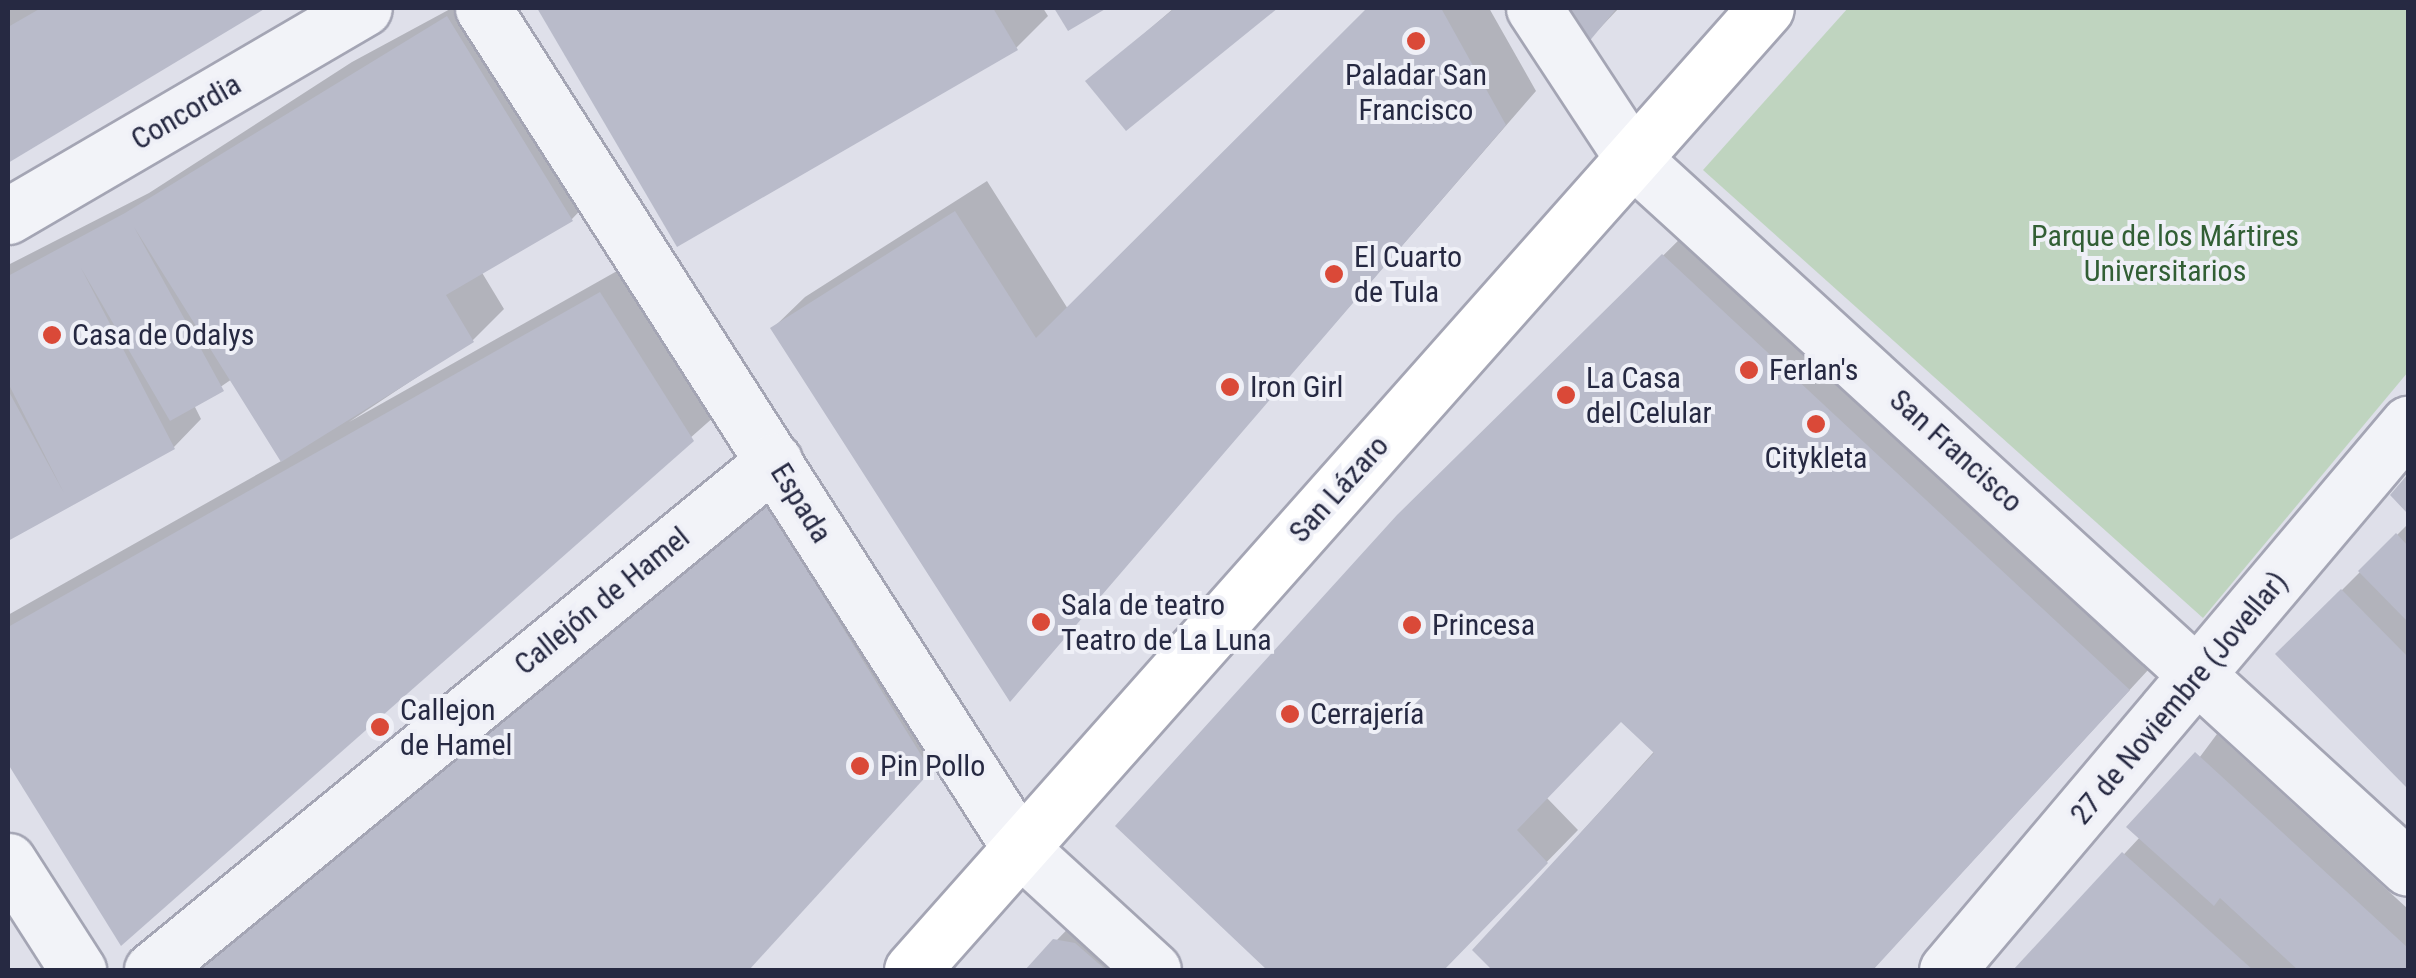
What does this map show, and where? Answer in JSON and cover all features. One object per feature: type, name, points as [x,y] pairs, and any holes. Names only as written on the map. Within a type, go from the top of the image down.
[{"type":"main road","name":"San Lázaro","points":[[912,970],[1766,8]]},
{"type":"street","name":"Concordia","points":[[8,216],[364,8]]},
{"type":"street","name":"Espada","points":[[483,8],[1020,848],[1153,970]]},
{"type":"street","name":"San Francisco","points":[[1534,8],[1634,159],[2202,673],[2408,868]]},
{"type":"street","name":"27 de Noviembre (Jovellar)","points":[[1947,970],[2202,673],[2408,424]]},
{"type":"street","name":"Callejón de Hamel","points":[[152,970],[774,461]]},
{"type":"street","points":[[8,861],[78,970]]},
{"type":"green space","name":"Parque de los Mártires Universitarios","points":[[1848,8],[2408,8],[2408,372],[2203,618],[1703,170]]},
{"type":"building","points":[[41,8],[266,8],[8,163],[8,27]]},
{"type":"building","points":[[537,8],[993,8],[1018,50],[677,247]]},
{"type":"building","points":[[1054,8],[1107,8],[1068,31]]},
{"type":"building","points":[[1175,8],[1278,8],[1126,131],[1085,81]]},
{"type":"building","points":[[1367,8],[1441,8],[1506,125],[1010,702],[770,328],[955,211],[1036,338]]},
{"type":"building","points":[[1557,8],[1617,8],[1582,50]]},
{"type":"building","points":[[447,16],[573,221],[446,295],[474,342],[281,462],[134,227],[224,391],[170,421],[81,268],[175,449],[8,541],[8,390],[64,493],[8,383],[8,276],[125,213]]},
{"type":"building","points":[[1662,254],[2130,690],[1873,970],[1492,970],[1472,950],[1654,753],[1621,722],[1517,830],[1548,863],[1444,970],[1267,970],[1115,826],[1397,515]]},
{"type":"building","points":[[600,292],[694,441],[121,946],[8,764],[8,627]]},
{"type":"building","points":[[2408,474],[2408,514],[2390,495]]},
{"type":"building","points":[[762,497],[931,771],[749,970],[197,970]]},
{"type":"building","points":[[2396,533],[2408,546],[2408,622],[2358,571]]},
{"type":"building","points":[[2341,589],[2408,657],[2408,789],[2275,654]]},
{"type":"building","points":[[2195,752],[2408,948],[2408,970],[2298,970],[2220,898],[2214,906],[2126,827]]},
{"type":"building","points":[[2122,852],[2253,970],[2013,970]]},
{"type":"building","points":[[1053,939],[1075,943],[1106,970],[1025,970]]},
{"type":"place","name":"Paladar San Francisco","points":[[1416,41]]},
{"type":"place","name":"El Cuarto de Tula","points":[[1334,274]]},
{"type":"place","name":"Casa de Odalys","points":[[52,335]]},
{"type":"place","name":"Ferlan's","points":[[1749,370]]},
{"type":"place","name":"Iron Girl","points":[[1230,387]]},
{"type":"place","name":"La Casa del Celular","points":[[1566,395]]},
{"type":"place","name":"Citykleta","points":[[1816,424]]},
{"type":"place","name":"Sala de teatro Teatro de La Luna","points":[[1041,622]]},
{"type":"place","name":"Princesa","points":[[1412,625]]},
{"type":"place","name":"Cerrajería","points":[[1290,714]]},
{"type":"place","name":"Callejon de Hamel","points":[[380,727]]},
{"type":"place","name":"Pin Pollo","points":[[860,766]]}]
